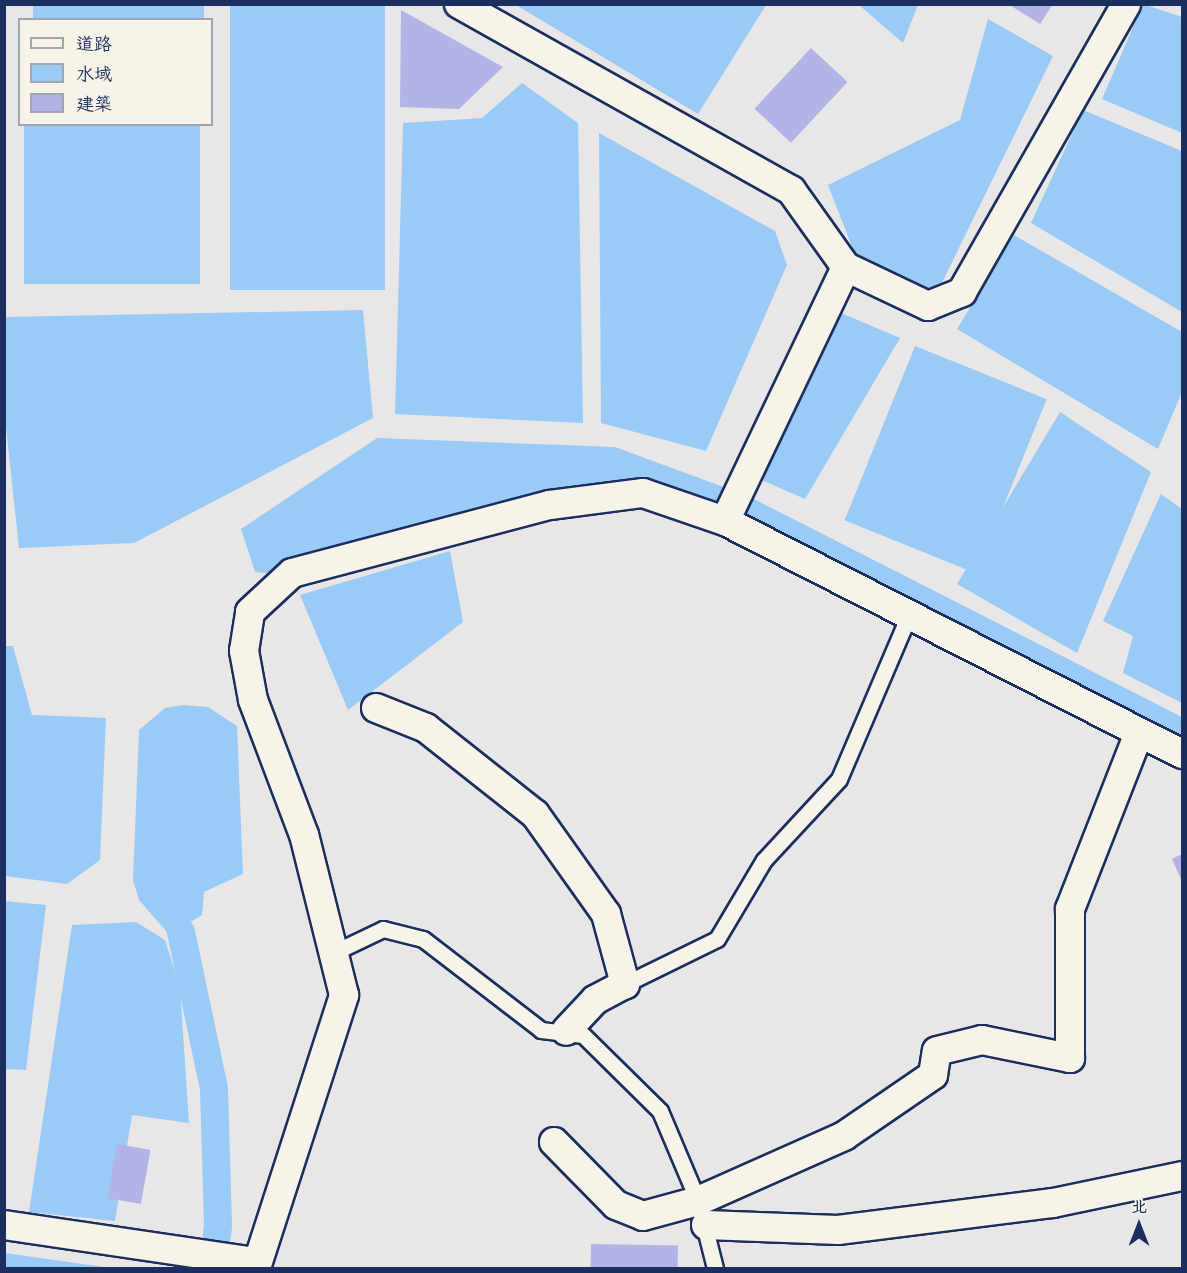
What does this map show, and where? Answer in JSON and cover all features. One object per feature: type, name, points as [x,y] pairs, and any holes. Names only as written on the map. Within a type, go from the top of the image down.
[{"type":"street","points":[[459,4],[791,190],[846,267],[928,306],[962,292],[1126,4]]},
{"type":"street","points":[[728,513],[742,478],[846,267]]},
{"type":"street","points":[[4,1225],[256,1265],[344,995],[337,951],[304,835],[253,700],[244,651],[250,612],[292,573],[549,505],[643,493],[728,513],[909,615],[1182,754]]},
{"type":"street","points":[[376,708],[426,728],[535,814],[606,914],[625,984],[595,1000],[566,1031]]},
{"type":"street","points":[[702,1213],[844,1136],[933,1075],[937,1050],[982,1040],[1070,1058],[1071,909],[1139,733]]},
{"type":"street","points":[[554,1142],[616,1205],[644,1216],[702,1213],[838,1230],[1053,1203],[1182,1176]]},
{"type":"lane","points":[[625,984],[717,939],[764,860],[839,778],[909,615]]},
{"type":"lane","points":[[337,951],[383,929],[423,939],[522,1018],[542,1030],[566,1031],[583,1035],[660,1111],[702,1213],[715,1269]]},
{"type":"water","points":[[1143,4],[1182,17],[1182,133],[1102,99]]},
{"type":"water","points":[[33,5],[204,5],[204,18],[33,18]]},
{"type":"water","points":[[230,5],[385,5],[385,290],[230,290]]},
{"type":"water","points":[[516,5],[766,5],[698,114]]},
{"type":"water","points":[[859,5],[918,5],[903,43]]},
{"type":"water","points":[[988,19],[1053,56],[932,303],[856,257],[828,185],[960,120]]},
{"type":"water","points":[[522,83],[578,123],[583,423],[395,414],[403,123],[482,118]]},
{"type":"water","points":[[1083,110],[1182,151],[1182,312],[1031,223]]},
{"type":"water","points":[[24,126],[200,126],[200,284],[24,284]]},
{"type":"water","points":[[599,133],[775,231],[787,265],[706,451],[601,423]]},
{"type":"water","points":[[1014,235],[1182,332],[1182,392],[1158,449],[957,329]]},
{"type":"water","points":[[363,310],[373,418],[134,543],[19,548],[5,418],[5,317]]},
{"type":"water","points":[[834,310],[900,338],[805,499],[757,478]]},
{"type":"water","points":[[915,346],[1047,399],[976,574],[845,520]]},
{"type":"water","points":[[1060,412],[1151,472],[1077,653],[957,584]]},
{"type":"water","points":[[377,438],[615,447],[748,496],[1182,717],[1182,742],[681,496],[607,488],[266,573],[255,572],[241,529]]},
{"type":"water","points":[[1161,494],[1182,509],[1182,703],[1123,673],[1133,636],[1103,621]]},
{"type":"water","points":[[450,551],[463,622],[348,710],[300,595]]},
{"type":"water","points":[[5,646],[13,646],[32,715],[106,718],[100,860],[67,884],[5,876]]},
{"type":"water","points":[[183,705],[208,707],[237,726],[243,874],[204,892],[202,915],[187,924],[197,968],[186,971],[166,931],[139,900],[133,880],[139,730],[165,708]]},
{"type":"water","points":[[4,901],[46,905],[26,1070],[5,1069]]},
{"type":"water","points":[[136,922],[165,940],[180,987],[189,1123],[132,1115],[115,1221],[29,1212],[72,925]]},
{"type":"water","points":[[5,1253],[111,1268],[5,1268]]},
{"type":"building","points":[[1008,4],[1053,4],[1040,24]]},
{"type":"building","points":[[401,10],[503,67],[459,109],[400,107]]},
{"type":"building","points":[[811,48],[848,82],[791,143],[754,109]]},
{"type":"building","points":[[1182,854],[1182,882],[1172,859]]},
{"type":"building","points":[[117,1144],[150,1150],[141,1204],[107,1198]]},
{"type":"building","points":[[591,1244],[678,1246],[678,1268],[591,1268]]},
{"type":"waterway","points":[[181,932],[214,1089],[218,1226],[213,1268]]}]
